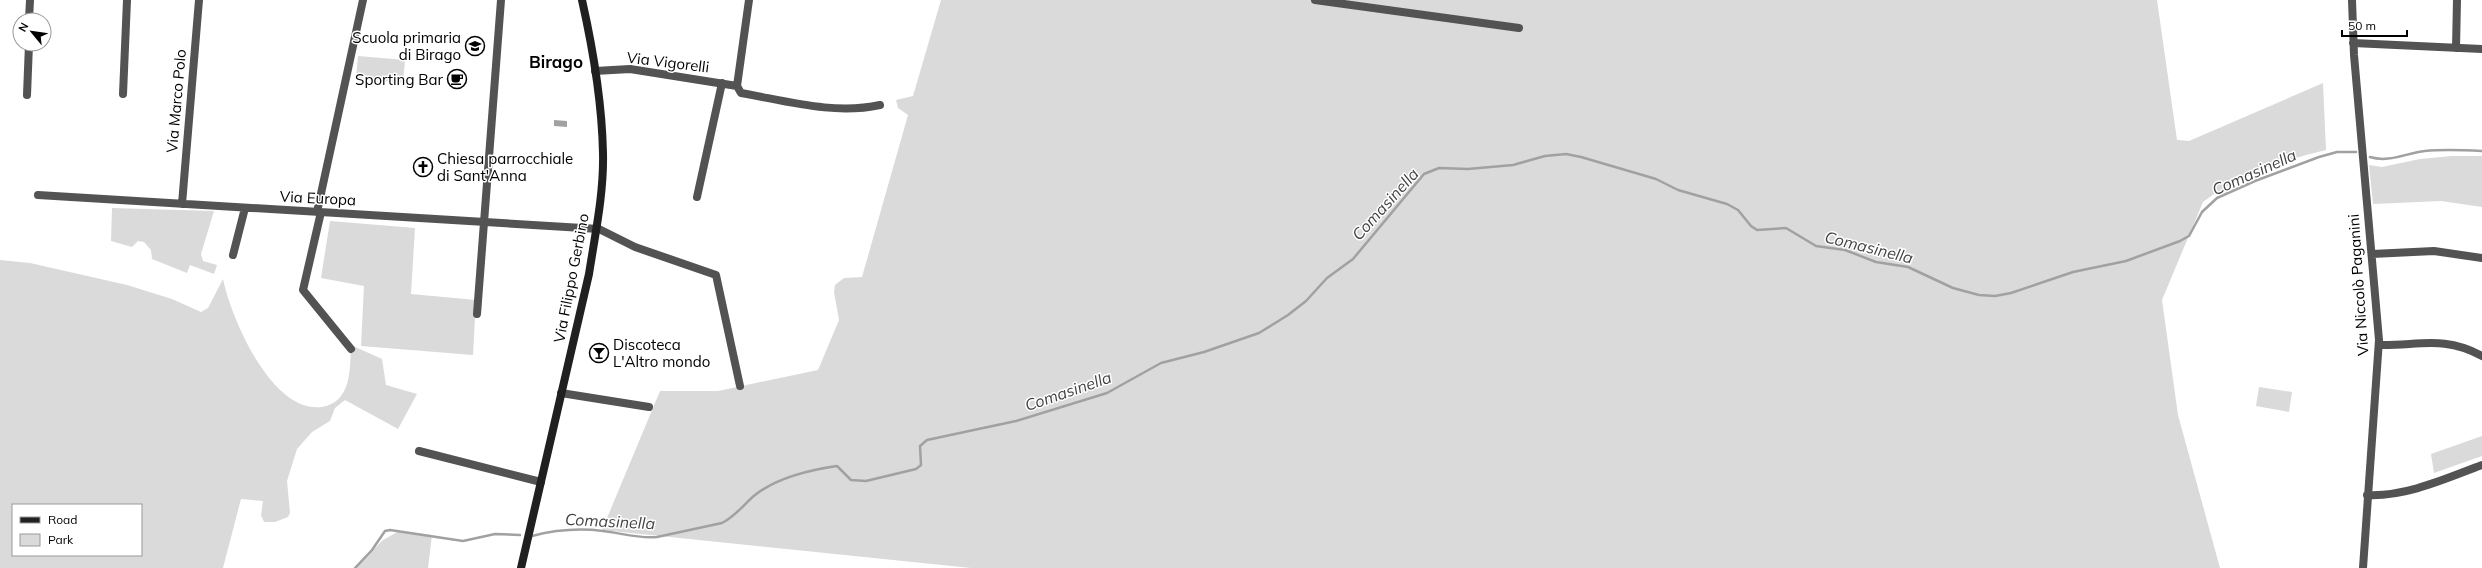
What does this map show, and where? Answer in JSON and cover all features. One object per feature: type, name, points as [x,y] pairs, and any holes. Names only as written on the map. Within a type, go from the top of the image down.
[{"type":"street","points":[[29,12],[30,0]]},
{"type":"street","points":[[124,94],[127,0]]},
{"type":"street","name":"Via Marco Polo","points":[[182,204],[199,0]]},
{"type":"street","points":[[351,349],[303,290],[363,0]]},
{"type":"street","points":[[477,314],[500,0]]},
{"type":"street","name":"Via Filippo Gerbino","points":[[521,568],[589,274],[596,228],[603,154],[595,71],[582,0]]},
{"type":"street","points":[[737,86],[749,0]]},
{"type":"street","points":[[1315,0],[1519,28]]},
{"type":"street","name":"Via Niccolò Paganini","points":[[2352,0],[2353,43],[2372,254],[2378,345],[2363,568]]},
{"type":"street","points":[[2456,48],[2458,0]]},
{"type":"street","points":[[2353,43],[2482,49]]},
{"type":"street","points":[[27,95],[29,52]]},
{"type":"street","name":"Via Vigorelli","points":[[595,71],[630,69],[722,83],[737,86],[741,93],[815,107],[858,109],[880,104]]},
{"type":"street","points":[[697,197],[722,83]]},
{"type":"street","name":"Via Europa","points":[[38,195],[596,228]]},
{"type":"street","points":[[233,255],[246,208]]},
{"type":"street","points":[[596,228],[635,247],[716,275],[740,386]]},
{"type":"street","points":[[2372,254],[2434,251],[2482,258]]},
{"type":"street","points":[[2378,345],[2437,342],[2461,346],[2482,356]]},
{"type":"street","points":[[561,393],[649,407]]},
{"type":"street","points":[[419,450],[541,482]]},
{"type":"street","points":[[2368,495],[2385,494],[2407,489],[2482,465]]},
{"type":"green space","points":[[941,0],[2157,0],[2177,140],[2189,141],[2323,83],[2326,150],[2262,170],[2231,184],[2203,202],[2162,300],[2178,415],[2220,568],[971,568],[602,530],[660,391],[718,391],[818,370],[839,320],[834,292],[835,285],[844,278],[862,277],[908,115],[898,108],[896,100],[913,96]]},
{"type":"green space","points":[[358,56],[405,60],[403,83],[356,78]]},
{"type":"green space","points":[[2452,156],[2482,156],[2482,207],[2441,201],[2373,204],[2369,165],[2382,167],[2420,159]]},
{"type":"green space","points":[[112,208],[214,211],[201,254],[203,261],[217,265],[214,274],[190,265],[187,273],[152,259],[151,250],[144,242],[138,241],[132,247],[111,241]]},
{"type":"green space","points":[[330,221],[415,228],[411,294],[476,300],[473,355],[361,346],[364,286],[321,278]]},
{"type":"green space","points":[[0,260],[30,263],[127,285],[172,299],[201,312],[208,308],[223,279],[235,316],[257,360],[271,380],[287,395],[304,405],[322,407],[332,404],[344,391],[347,383],[351,345],[382,359],[386,385],[417,394],[398,429],[345,400],[335,408],[330,421],[312,432],[297,449],[287,481],[290,513],[288,517],[275,522],[264,522],[261,515],[263,501],[241,499],[223,568],[0,568]]},
{"type":"green space","points":[[2259,387],[2292,392],[2289,412],[2256,406]]},
{"type":"green space","points":[[2482,436],[2482,456],[2434,473],[2431,454]]},
{"type":"green space","points":[[399,531],[432,535],[428,568],[355,568],[383,540]]},
{"type":"shaded area","points":[[554,120],[567,121],[567,127],[554,126]]},
{"type":"waterway","name":"Comasinella","points":[[2370,157],[2384,159],[2432,150],[2482,151]]},
{"type":"waterway","name":"Comasinella","points":[[532,536],[549,532],[585,530],[603,531],[637,537],[657,537],[722,523],[732,517],[755,495],[764,489],[774,483],[805,472],[837,466],[851,480],[866,481],[916,469],[921,465],[920,446],[927,440],[1016,421],[1107,393],[1161,363],[1204,352],[1259,333],[1288,315],[1306,301],[1327,278],[1353,259],[1424,174],[1439,168],[1468,169],[1513,165],[1545,156],[1566,154],[1581,157],[1656,179],[1678,190],[1727,204],[1738,210],[1751,226],[1757,230],[1786,228],[1816,246],[1845,250],[1876,262],[1908,267],[1953,288],[1979,295],[1995,296],[2011,293],[2073,272],[2126,261],[2180,241],[2189,236],[2202,212],[2217,198],[2255,181],[2319,157],[2337,152],[2356,152]]},
{"type":"waterway","points":[[355,568],[372,550],[385,531],[390,530],[463,541],[495,534],[520,535]]},
{"type":"place","name":"Scuola primaria di Birago","points":[[475,46]]},
{"type":"place","name":"Sporting Bar","points":[[457,79]]},
{"type":"place","name":"Chiesa parrocchiale di Sant'Anna","points":[[423,167]]},
{"type":"place","name":"Discoteca L'Altro mondo","points":[[599,353]]},
{"type":"district","name":"Birago","points":[[556,61]]}]
